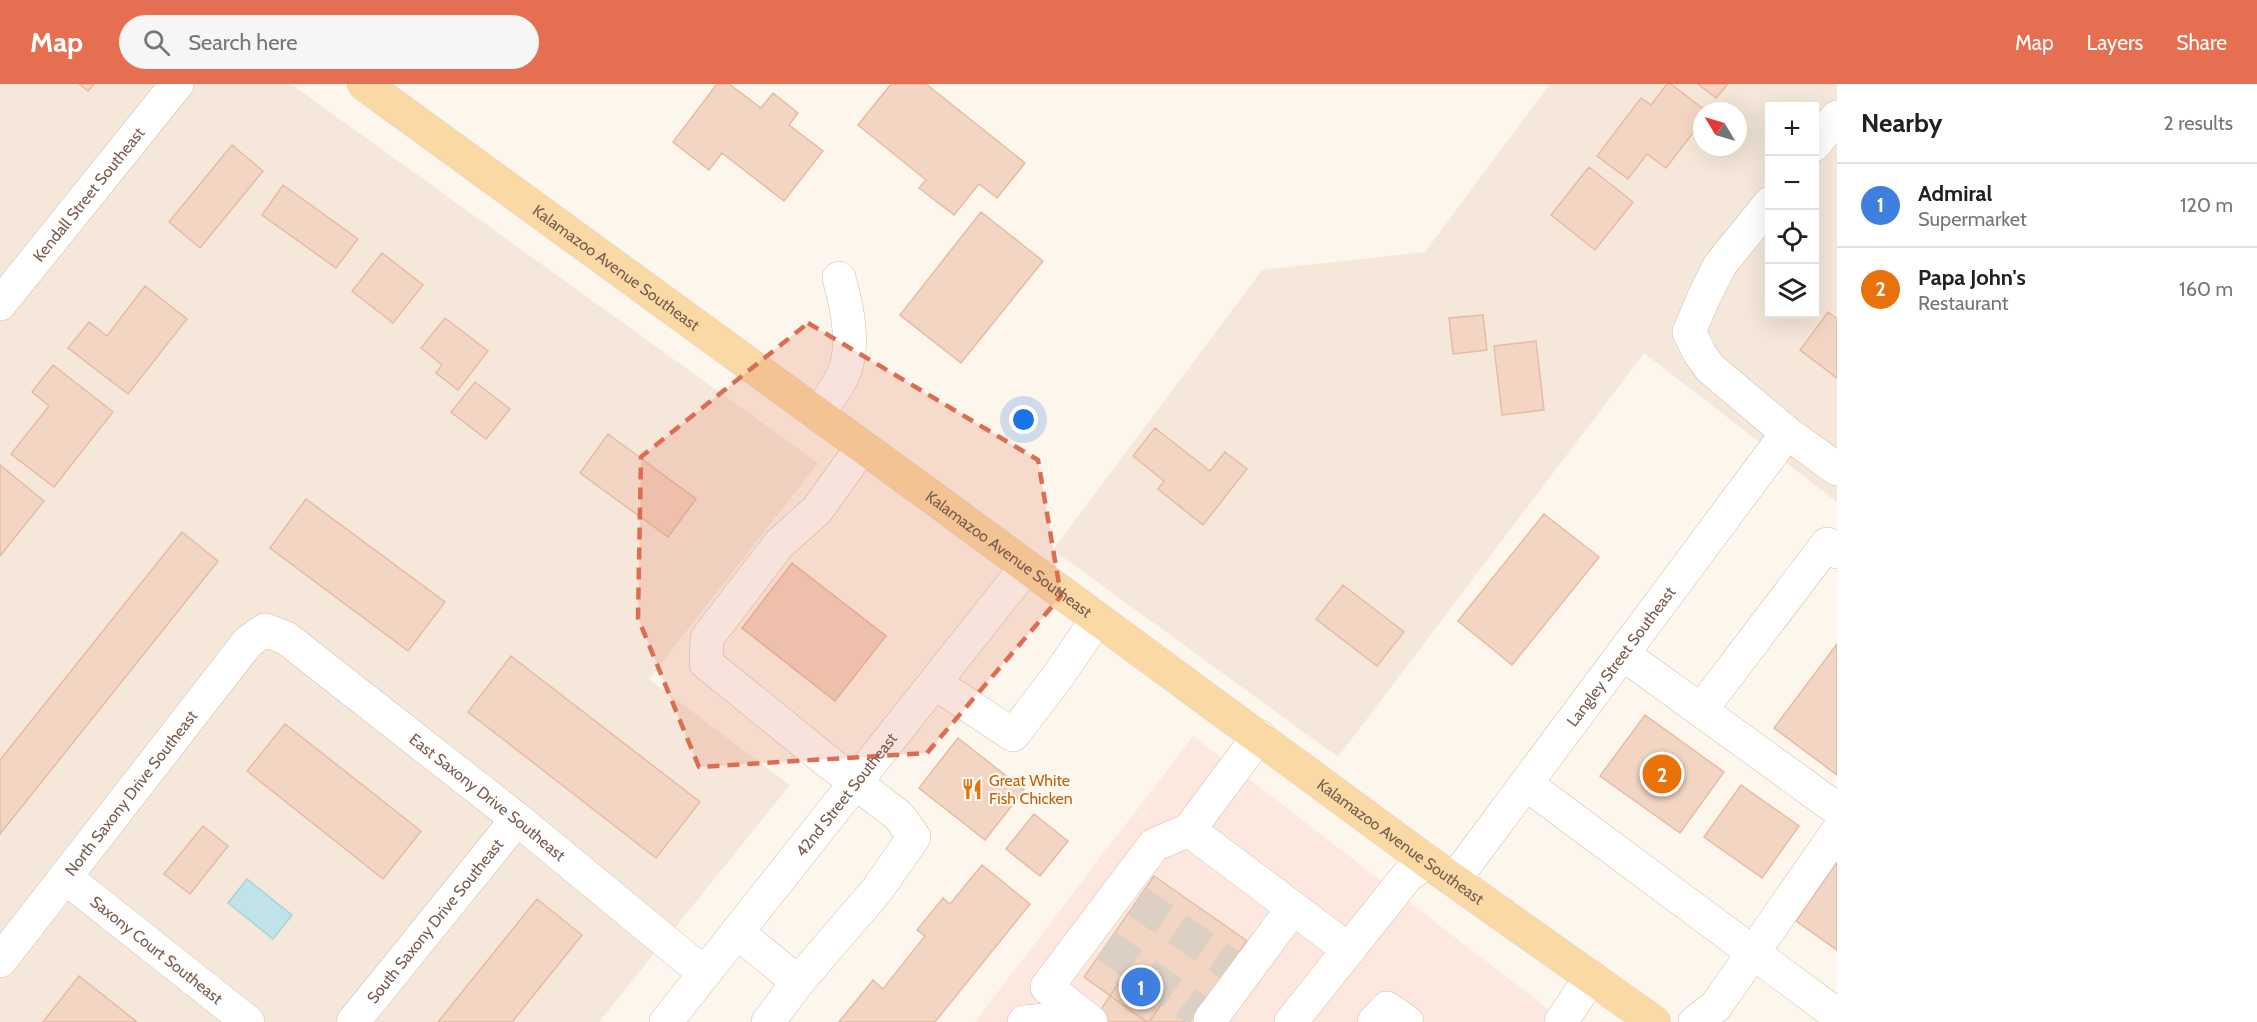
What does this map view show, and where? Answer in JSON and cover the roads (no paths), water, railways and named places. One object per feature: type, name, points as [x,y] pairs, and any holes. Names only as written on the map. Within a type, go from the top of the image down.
[{"type":"main road","name":"Kalamazoo Avenue Southeast","points":[[364,84],[1441,871],[1654,1022]]},
{"type":"street","name":"Kendall Street Southeast","points":[[0,304],[177,84]]},
{"type":"street","points":[[1819,140],[1837,117]]},
{"type":"street","points":[[1765,209],[1720,266],[1689,332],[1710,368],[1787,433],[1837,469]]},
{"type":"street","points":[[818,414],[843,375],[849,354],[846,299],[839,278]]},
{"type":"street","name":"Langley Street Southeast","points":[[1292,1022],[1408,875],[1441,871],[1526,784],[1787,433]]},
{"type":"street","points":[[768,1022],[798,982],[877,890],[914,837],[899,816],[706,663],[707,638],[779,544],[817,510],[862,447]]},
{"type":"street","points":[[1701,710],[1827,544],[1837,552]]},
{"type":"street","name":"42nd Street Southeast","points":[[666,1022],[1026,567]]},
{"type":"street","points":[[935,682],[1013,735],[1056,679],[1097,619]]},
{"type":"street","name":"East Saxony Drive Southeast","points":[[265,630],[286,638],[517,819],[704,973]]},
{"type":"street","name":"North Saxony Drive Southeast","points":[[0,960],[249,642],[265,630]]},
{"type":"street","points":[[1623,654],[1837,809]]},
{"type":"street","points":[[1091,1022],[1047,987],[1097,939],[1129,895],[1154,845],[1189,830],[1259,736]]},
{"type":"street","points":[[1526,784],[1837,1015]]},
{"type":"street","name":"South Saxony Drive Southeast","points":[[353,1022],[517,819]]},
{"type":"street","points":[[1189,830],[1348,950]]},
{"type":"street","points":[[1695,1022],[1716,1006],[1837,832]]},
{"type":"street","name":"Saxony Court Southeast","points":[[65,878],[248,1022]]},
{"type":"street","points":[[1207,1019],[1237,970],[1293,908]]},
{"type":"street","points":[[737,932],[798,982]]},
{"type":"street","points":[[1561,1022],[1591,977]]},
{"type":"street","points":[[1374,1022],[1387,1008],[1407,1022]]},
{"type":"street","points":[[1024,1022],[1047,1020],[1049,1022]]},
{"type":"water","points":[[247,879],[292,915],[273,939],[228,903]]},
{"type":"tunnel","points":[[1137,901],[1230,965]]},
{"type":"tunnel","points":[[1106,945],[1198,1011]]},
{"type":"place","name":"Papa John's","points":[[1662,774]]},
{"type":"place","name":"Great White Fish Chicken","points":[[972,789]]},
{"type":"place","name":"Admiral","points":[[1141,987]]}]
